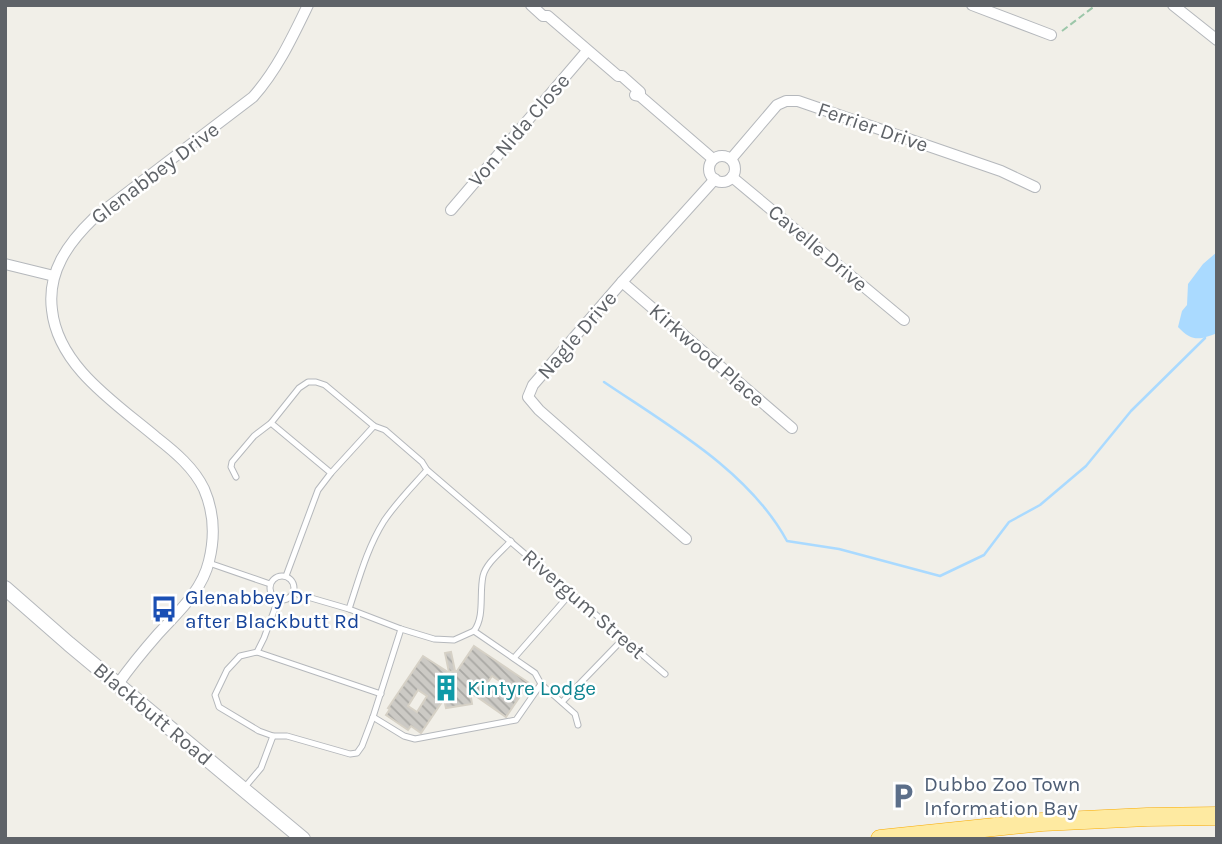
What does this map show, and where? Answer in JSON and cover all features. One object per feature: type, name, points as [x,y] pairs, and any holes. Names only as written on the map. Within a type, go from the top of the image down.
[{"type":"highway","points":[[880,839],[1042,822],[1217,816]]},
{"type":"street","name":"Glenabbey Drive","points":[[118,684],[193,595],[204,578],[213,541],[212,514],[203,488],[191,469],[175,452],[101,391],[79,369],[63,346],[53,323],[50,299],[54,276],[64,253],[77,234],[94,218],[253,97],[283,55],[308,5]]},
{"type":"street","points":[[531,5],[543,16],[548,16]]},
{"type":"street","points":[[540,5],[548,12],[548,16],[618,76],[618,80],[713,159]]},
{"type":"street","points":[[972,5],[1051,35]]},
{"type":"street","points":[[1173,5],[1217,40]]},
{"type":"street","name":"Von Nida Close","points":[[450,210],[587,51]]},
{"type":"street","name":"Ferrier Drive","points":[[730,159],[777,105],[798,101],[1001,171],[1035,187]]},
{"type":"street","points":[[724,156],[730,159],[735,169],[732,177],[726,181],[715,179],[709,169],[713,159],[724,156]]},
{"type":"street","name":"Cavelle Drive","points":[[732,177],[904,320]]},
{"type":"street","name":"Nagle Drive","points":[[686,539],[539,410],[528,397],[533,385],[715,179]]},
{"type":"street","points":[[5,264],[54,276]]},
{"type":"street","name":"Kirkwood Place","points":[[622,282],[792,428]]},
{"type":"street","name":"Blackbutt Road","points":[[5,588],[303,839]]},
{"type":"lane","name":"Rivergum Street","points":[[271,422],[299,388],[308,382],[325,385],[422,461],[427,470],[665,674]]},
{"type":"lane","points":[[236,477],[231,467],[232,462],[254,436],[271,422],[331,473]]},
{"type":"lane","points":[[286,576],[314,498],[331,473],[374,426]]},
{"type":"lane","points":[[349,609],[369,549],[382,524],[427,470]]},
{"type":"lane","points":[[293,593],[349,609],[401,629],[444,641],[454,640],[474,631],[479,625],[483,575],[486,568],[511,541]]},
{"type":"lane","points":[[209,563],[270,584]]},
{"type":"lane","points":[[286,576],[294,585],[293,593],[289,599],[278,600],[272,595],[270,584],[275,578],[286,576]]},
{"type":"lane","points":[[514,658],[571,593]]},
{"type":"lane","points":[[257,652],[278,600]]},
{"type":"lane","points":[[381,694],[257,652],[240,656],[227,670],[215,695],[219,708],[259,731],[350,754],[357,753],[373,718],[381,694],[401,629]]},
{"type":"lane","points":[[474,631],[535,673],[541,684],[576,714],[578,725]]},
{"type":"lane","points":[[562,702],[624,638]]},
{"type":"lane","points":[[373,718],[404,736],[415,739],[516,720],[541,684]]},
{"type":"lane","points":[[243,789],[261,768],[273,736]]},
{"type":"path","points":[[1051,35],[1066,29],[1096,5]]},
{"type":"water","points":[[1217,252],[1217,333],[1201,338],[1192,337],[1178,327],[1182,311],[1187,305],[1188,284],[1203,264]]},
{"type":"building","name":"Kintyre Lodge","points":[[474,646],[529,683],[506,717],[470,692],[472,704],[446,708],[444,699],[421,733],[411,726],[408,730],[386,715],[423,656],[448,672],[457,671]],"holes":[[[492,676],[508,687],[502,696],[486,685]],[[418,690],[427,696],[417,712],[408,706]]]},
{"type":"building","points":[[451,652],[455,671],[449,672],[445,653]]},
{"type":"waterway","points":[[604,382],[680,433],[730,472],[752,493],[787,541],[839,549],[940,576],[984,555],[1009,522],[1040,505],[1086,466],[1131,411],[1205,338]]},
{"type":"place","name":"Glenabbey Dr after Blackbutt Rd","points":[[164,609]]},
{"type":"place","name":"Kintyre Lodge","points":[[446,688]]},
{"type":"place","name":"Dubbo Zoo Town Information Bay","points":[[903,796]]}]
